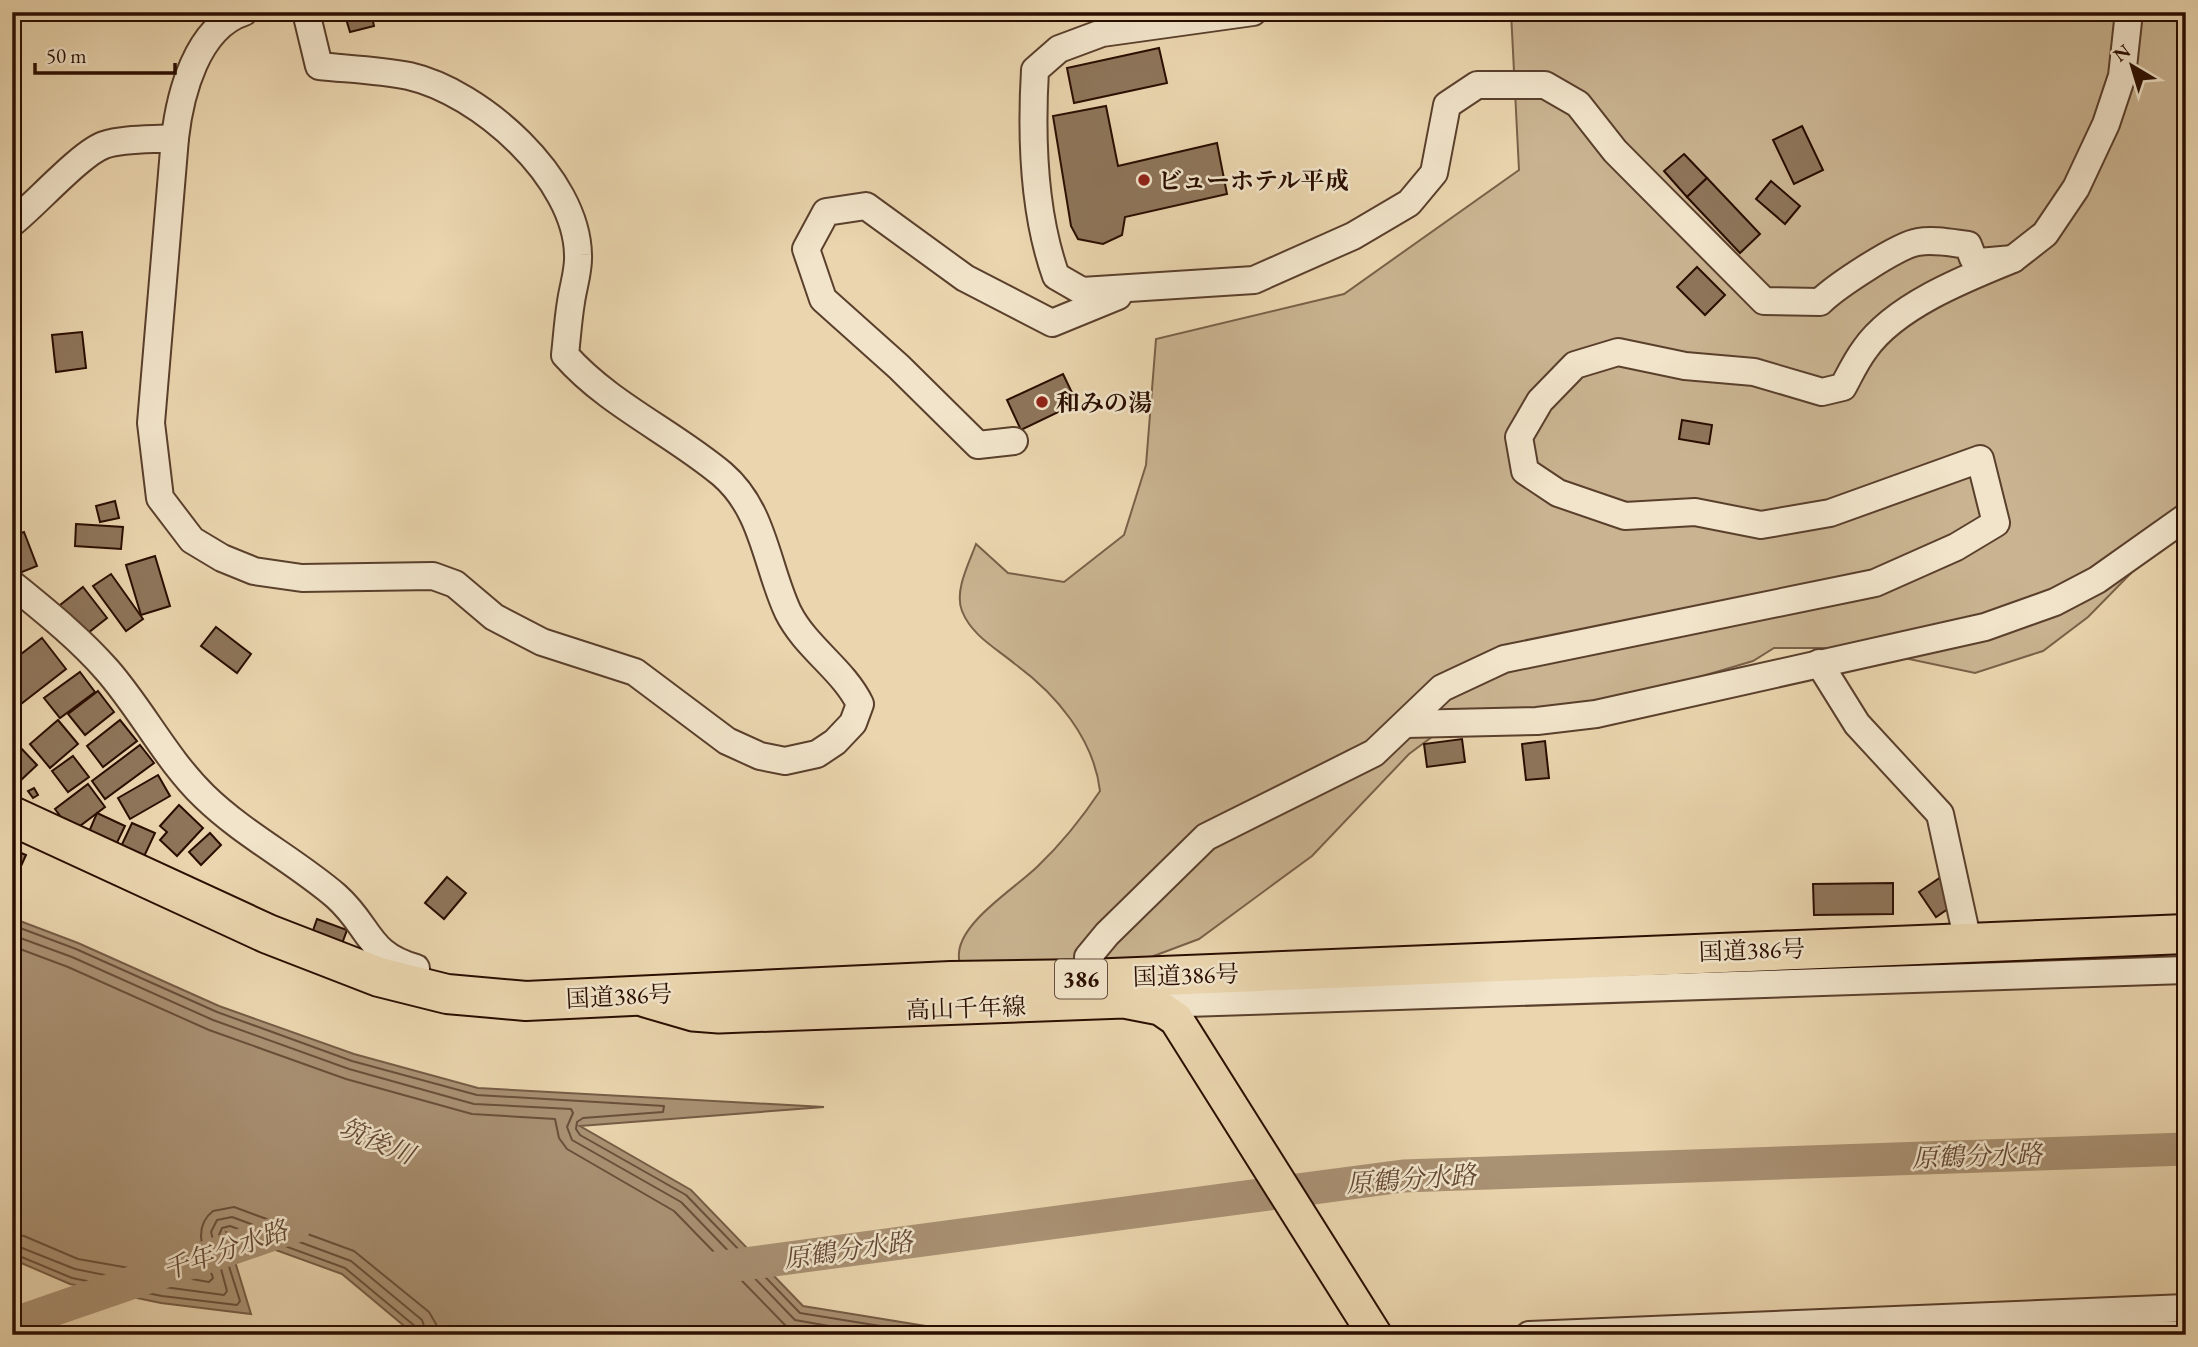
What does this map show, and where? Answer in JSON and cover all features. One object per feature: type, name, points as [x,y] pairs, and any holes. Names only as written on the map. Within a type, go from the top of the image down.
[{"type":"highway","name":"国道386号","points":[[12,816],[268,934],[379,977],[447,994],[526,1000],[951,981],[1088,979],[2186,934]]},
{"type":"main road","name":"高山千年線","points":[[633,997],[693,1014],[719,1016],[1124,1002],[1168,1013]]},
{"type":"main road","points":[[1168,1013],[1372,1328]]},
{"type":"street","points":[[244,12],[231,16],[207,40],[194,65],[178,118],[175,138],[152,423],[160,498],[192,540],[222,558],[254,571],[278,575],[354,580],[433,576],[455,584],[494,617],[542,642],[635,672],[727,741],[760,756],[785,761],[817,754],[835,742],[853,723],[860,704],[852,688],[817,653],[789,613],[764,536],[746,502],[724,476],[585,377],[565,355],[578,256],[571,213],[558,187],[500,124],[449,93],[410,76],[318,66],[306,12]]},
{"type":"street","points":[[1253,12],[1102,33],[1059,49],[1035,70],[1034,153],[1044,242],[1056,276],[1082,291],[1254,280],[1353,236],[1409,203],[1434,173],[1447,105],[1477,85],[1545,85],[1578,104],[1615,151],[1764,301],[1820,302],[1894,251],[1918,242],[1968,245],[1973,257],[1979,262],[2013,259]]},
{"type":"street","points":[[1088,979],[1088,957],[1107,934],[1206,837],[1374,754],[1442,688],[1504,659],[1875,583],[1956,547],[1996,523],[1980,458],[1830,513],[1761,525],[1695,512],[1625,516],[1558,493],[1525,471],[1519,437],[1540,401],[1574,365],[1618,352],[1685,366],[1754,372],[1822,391],[1843,387],[1866,347],[1895,320],[1958,281],[2013,259],[2045,234],[2076,188],[2106,124],[2122,76],[2129,12]]},
{"type":"street","points":[[12,223],[103,145],[175,138]]},
{"type":"street","points":[[1014,441],[978,445],[899,367],[823,299],[806,249],[826,212],[866,206],[965,278],[1052,323],[1139,288]]},
{"type":"street","points":[[1406,724],[1538,721],[1596,714],[1985,627],[2055,602],[2097,580],[2186,517]]},
{"type":"street","points":[[12,584],[109,671],[181,772],[205,798],[324,886],[352,913],[382,954],[394,962],[416,968],[415,987]]},
{"type":"street","points":[[1819,663],[1857,724],[1940,814],[1968,942]]},
{"type":"street","points":[[1168,1013],[1187,1003],[2186,970]]},
{"type":"street","points":[[1529,1335],[2186,1308]]},
{"type":"street","points":[[2067,1314],[2094,1327],[2116,1332],[2180,1335]]},
{"type":"shaded area","points":[[1511,12],[2186,12],[2186,528],[2137,567],[2088,617],[2043,651],[1975,673],[1857,648],[1774,648],[1753,661],[1652,691],[1550,708],[1440,731],[1409,754],[1312,856],[1199,939],[1103,975],[962,975],[959,953],[969,929],[991,905],[1029,874],[1055,848],[1079,821],[1100,791],[1090,753],[1071,719],[1045,689],[985,641],[966,620],[960,595],[963,577],[976,544],[1008,573],[1064,582],[1124,535],[1146,465],[1156,339],[1344,294],[1519,170]]},
{"type":"water","name":"筑後川","points":[[12,918],[78,943],[219,1006],[354,1054],[478,1088],[824,1107],[580,1126],[691,1190],[803,1306],[981,1335],[415,1335],[342,1274],[226,1232],[251,1314],[161,1303],[70,1284],[12,1259]]},
{"type":"building","points":[[344,12],[371,12],[374,26],[350,32]]},
{"type":"building","points":[[1159,48],[1167,83],[1074,103],[1067,68]]},
{"type":"building","name":"ビューホテル平成","points":[[1106,106],[1118,166],[1217,143],[1227,194],[1125,217],[1122,235],[1103,244],[1078,239],[1071,226],[1053,116]]},
{"type":"building","points":[[1802,126],[1823,170],[1794,184],[1773,140]]},
{"type":"building","points":[[1684,154],[1707,178],[1687,197],[1664,171]]},
{"type":"building","points":[[1707,178],[1760,234],[1740,253],[1687,197]]},
{"type":"building","points":[[1771,181],[1800,206],[1785,224],[1756,199]]},
{"type":"building","points":[[1697,267],[1725,295],[1705,315],[1677,287]]},
{"type":"building","points":[[82,332],[86,368],[56,372],[52,335]]},
{"type":"building","name":"和みの湯","points":[[1063,374],[1077,403],[1021,430],[1007,400]]},
{"type":"building","points":[[1682,420],[1712,425],[1709,444],[1679,439]]},
{"type":"building","points":[[115,501],[119,518],[100,522],[96,506]]},
{"type":"building","points":[[76,524],[123,527],[121,549],[75,546]]},
{"type":"building","points":[[24,532],[37,566],[17,574],[12,563],[12,536]]},
{"type":"building","points":[[155,556],[170,606],[141,615],[126,565]]},
{"type":"building","points":[[111,574],[143,619],[126,631],[93,586]]},
{"type":"building","points":[[83,587],[107,618],[79,640],[55,609]]},
{"type":"building","points":[[216,627],[251,654],[237,673],[201,646]]},
{"type":"building","points":[[42,638],[66,669],[12,711],[12,661]]},
{"type":"building","points":[[80,672],[95,692],[60,718],[44,698]]},
{"type":"building","points":[[98,691],[114,712],[85,735],[68,714]]},
{"type":"building","points":[[58,720],[78,744],[50,768],[30,744]]},
{"type":"building","points":[[120,720],[137,741],[103,767],[87,746]]},
{"type":"building","points":[[1462,739],[1465,762],[1427,767],[1424,744]]},
{"type":"building","points":[[1545,741],[1549,778],[1526,780],[1522,744]]},
{"type":"building","points":[[140,745],[154,763],[105,799],[92,781]]},
{"type":"building","points":[[19,746],[37,765],[20,781],[12,773],[12,752]]},
{"type":"building","points":[[73,756],[89,777],[68,792],[52,771]]},
{"type":"building","points":[[158,775],[170,796],[130,819],[118,798]]},
{"type":"building","points":[[88,784],[105,807],[72,832],[55,809]]},
{"type":"building","points":[[34,788],[38,795],[33,798],[28,791]]},
{"type":"building","points":[[179,805],[203,828],[177,856],[160,840],[167,832],[160,826]]},
{"type":"building","points":[[97,813],[125,826],[112,853],[85,841]]},
{"type":"building","points":[[132,823],[155,833],[141,863],[118,853]]},
{"type":"building","points":[[210,833],[221,845],[201,865],[189,852]]},
{"type":"building","points":[[12,849],[26,855],[16,877],[12,876]]},
{"type":"building","points":[[447,877],[466,893],[444,919],[425,903]]},
{"type":"building","points":[[1941,877],[1958,902],[1936,917],[1919,892]]},
{"type":"building","points":[[1893,883],[1893,914],[1814,915],[1813,884]]},
{"type":"building","points":[[317,919],[347,930],[340,949],[310,939]]},
{"type":"waterway","name":"原鶴分水路","points":[[714,1268],[1403,1176],[2186,1149]]},
{"type":"waterway","name":"千年分水路","points":[[12,1324],[294,1227]]},
{"type":"place","name":"ビューホテル平成","points":[[1144,180]]},
{"type":"place","name":"和みの湯","points":[[1042,402]]}]
